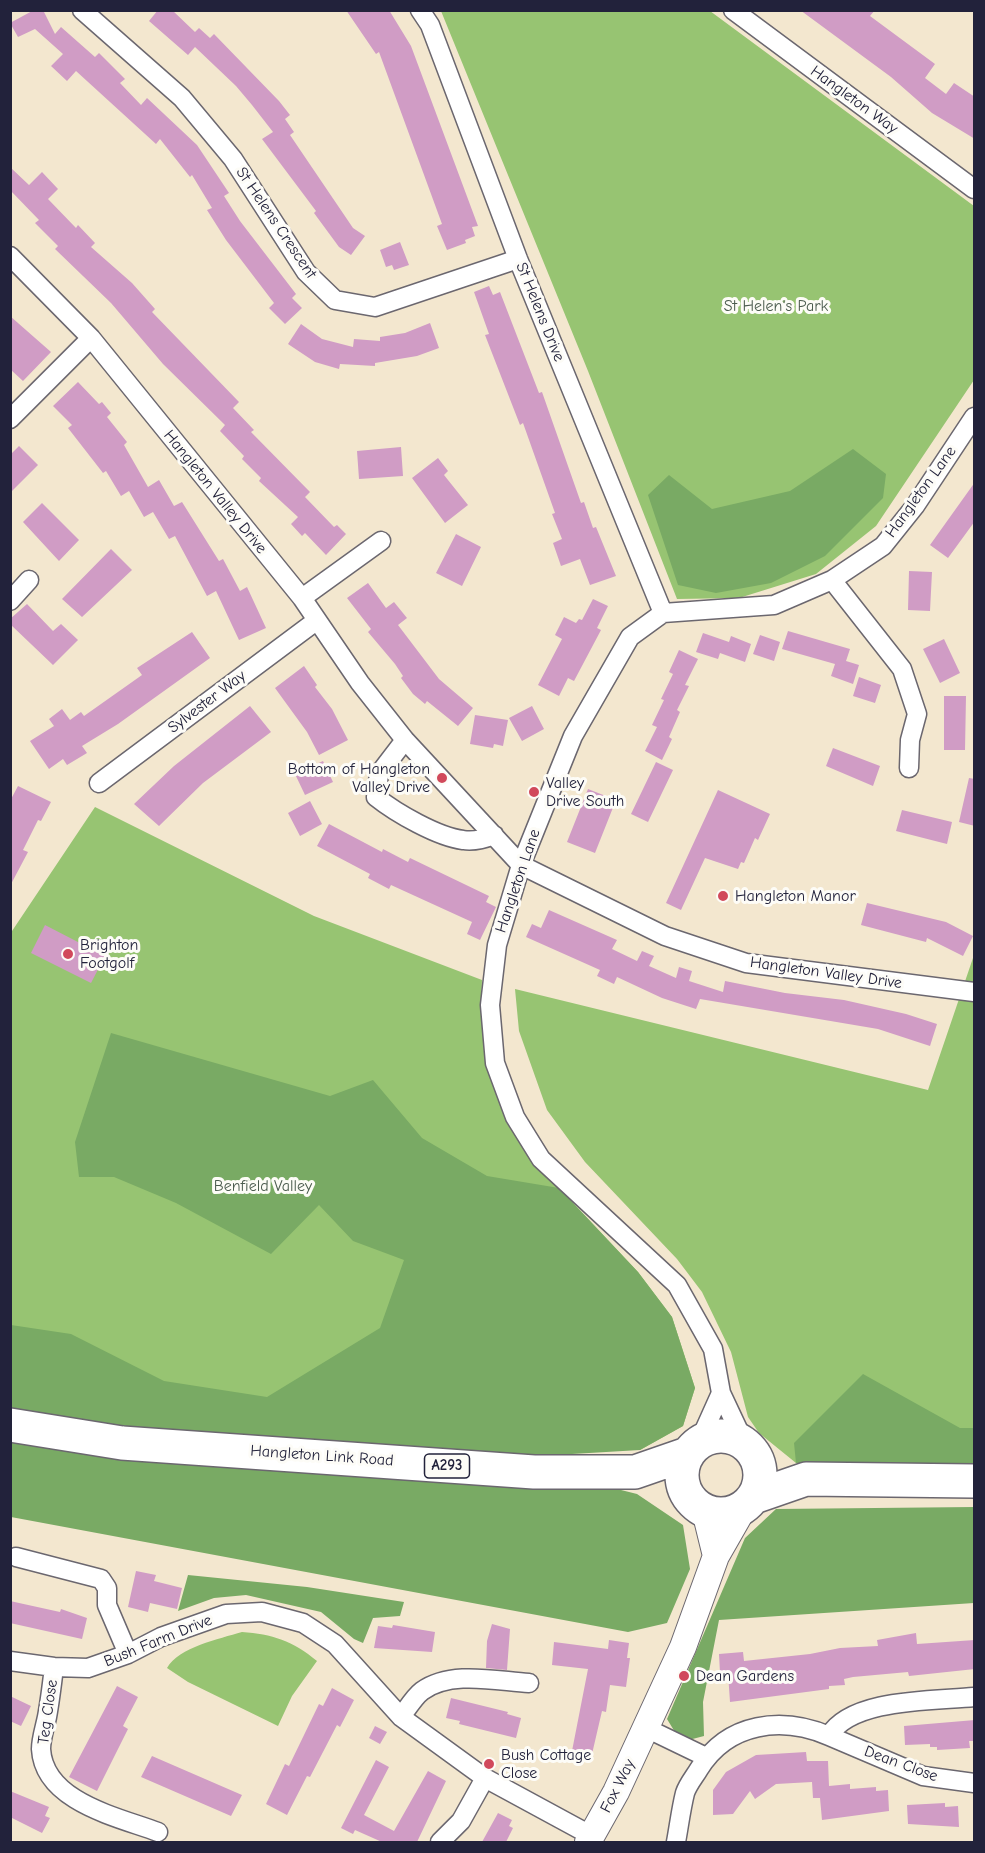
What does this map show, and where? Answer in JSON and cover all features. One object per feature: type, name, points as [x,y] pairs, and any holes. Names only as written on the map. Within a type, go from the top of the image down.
[{"type":"highway","name":"Hangleton Link Road","points":[[10,1425],[122,1443],[534,1472],[635,1472],[693,1448]]},
{"type":"highway","points":[[806,1479],[730,1436],[715,1435],[693,1448],[682,1472],[695,1501],[718,1514],[731,1513],[749,1502],[806,1479],[975,1481]]},
{"type":"highway","points":[[749,1447],[760,1467],[760,1482],[749,1502]]},
{"type":"highway","name":"Hangleton Link Road","points":[[635,1472],[695,1501]]},
{"type":"street","name":"St Helens Crescent","points":[[82,10],[182,98],[233,159],[306,272],[335,300],[375,307],[518,259]]},
{"type":"street","name":"St Helens Drive","points":[[420,10],[430,25],[518,259],[663,613]]},
{"type":"street","name":"Hangleton Way","points":[[733,10],[975,189]]},
{"type":"street","name":"Hangleton Valley Drive","points":[[10,256],[91,338],[302,598],[316,621],[405,740],[521,865],[665,936],[746,963],[975,992]]},
{"type":"street","points":[[10,419],[91,338]]},
{"type":"street","name":"Hangleton Lane","points":[[749,1447],[721,1393],[713,1349],[677,1285],[541,1159],[515,1117],[495,1063],[490,1005],[497,945],[521,865],[573,736],[630,637],[663,613],[774,605],[832,580],[883,546],[915,506],[975,417]]},
{"type":"street","points":[[302,598],[381,542]]},
{"type":"street","points":[[10,601],[29,580]]},
{"type":"street","points":[[832,580],[902,669],[917,714],[910,740],[909,768]]},
{"type":"street","name":"Sylvester Way","points":[[99,783],[316,621]]},
{"type":"street","points":[[405,740],[379,774],[376,797],[398,814],[461,840],[477,841],[494,835]]},
{"type":"street","points":[[693,1448],[721,1393]]},
{"type":"street","points":[[695,1501],[716,1556]]},
{"type":"street","points":[[706,1757],[646,1728],[683,1647],[716,1556],[749,1502]]},
{"type":"street","points":[[16,1557],[100,1579],[107,1588],[107,1605],[128,1654]]},
{"type":"street","name":"Bush Farm Drive","points":[[10,1661],[54,1667],[88,1668],[128,1654],[161,1637],[226,1614],[262,1612],[303,1623],[335,1644],[401,1717],[485,1778],[590,1839]]},
{"type":"street","name":"Teg Close","points":[[54,1667],[41,1747],[44,1767],[56,1784],[83,1802],[158,1832]]},
{"type":"street","points":[[401,1717],[421,1692],[440,1683],[469,1678],[529,1683]]},
{"type":"street","points":[[676,1842],[686,1790],[706,1757],[728,1738],[763,1725],[799,1726],[829,1736],[843,1720],[854,1713],[891,1705],[975,1697]]},
{"type":"street","name":"Fox Way","points":[[590,1839],[646,1728]]},
{"type":"street","name":"Dean Close","points":[[829,1736],[923,1776],[975,1783]]},
{"type":"street","points":[[440,1842],[461,1821],[485,1778]]},
{"type":"green space","name":"St Helen's Park","points":[[441,11],[710,11],[974,206],[974,380],[876,526],[816,574],[739,598],[677,599],[588,371]]},
{"type":"green space","points":[[853,449],[886,474],[883,498],[825,556],[771,583],[716,593],[678,585],[648,495],[669,475],[712,509],[790,491]]},
{"type":"green space","name":"Benfield Valley","points":[[95,807],[314,916],[482,980],[481,1012],[486,1067],[517,1139],[559,1188],[638,1272],[672,1317],[695,1388],[683,1426],[640,1450],[11,1410],[10,934]]},
{"type":"green space","points":[[974,955],[974,1466],[796,1463],[759,1433],[748,1417],[731,1352],[702,1292],[677,1259],[585,1162],[547,1110],[519,1031],[515,989],[928,1090]]},
{"type":"green space","points":[[111,1033],[330,1096],[373,1080],[422,1138],[487,1176],[559,1188],[638,1272],[672,1317],[695,1388],[683,1426],[640,1450],[538,1456],[112,1427],[11,1410],[11,1325],[71,1334],[164,1381],[267,1397],[380,1328],[404,1260],[353,1241],[319,1205],[271,1254],[176,1203],[114,1177],[79,1177],[75,1142]]},
{"type":"green space","points":[[863,1374],[960,1428],[974,1428],[974,1466],[796,1463],[794,1443]]},
{"type":"green space","points":[[11,1441],[581,1480],[637,1494],[683,1525],[690,1569],[667,1623],[628,1632],[11,1517]]},
{"type":"green space","points":[[974,1507],[974,1603],[719,1620],[703,1702],[704,1736],[681,1742],[667,1719],[745,1538],[776,1509]]},
{"type":"green space","points":[[188,1575],[307,1587],[404,1602],[400,1616],[373,1618],[363,1643],[354,1639],[321,1612],[246,1595],[214,1598],[178,1611]]},
{"type":"green space","points":[[242,1632],[282,1640],[299,1648],[317,1661],[292,1696],[278,1726],[188,1682],[167,1668],[181,1654],[190,1649]]},
{"type":"building","points":[[34,10],[43,10],[55,34],[61,27],[95,57],[99,53],[125,79],[120,83],[141,105],[147,98],[197,145],[229,193],[224,196],[240,221],[296,294],[292,298],[302,308],[285,324],[269,308],[274,303],[226,240],[207,210],[212,208],[192,175],[190,177],[160,139],[156,144],[76,71],[67,81],[51,66],[63,54],[35,29],[18,37],[10,23]]},
{"type":"building","points":[[158,10],[172,10],[195,32],[199,28],[210,38],[214,34],[279,101],[290,115],[285,119],[294,132],[290,135],[353,228],[365,236],[351,255],[339,247],[314,213],[316,211],[262,139],[273,132],[252,105],[236,86],[195,47],[188,55],[149,21]]},
{"type":"building","points":[[346,10],[389,10],[411,46],[478,226],[472,227],[475,236],[465,240],[466,243],[447,250],[437,226],[442,224],[379,52],[376,54]]},
{"type":"building","points":[[800,10],[875,10],[870,16],[935,64],[925,78],[946,94],[954,83],[975,97],[975,139],[932,113],[891,77]]},
{"type":"building","points":[[10,167],[29,185],[42,172],[58,189],[48,199],[76,228],[78,225],[95,243],[91,247],[132,283],[155,309],[152,312],[239,402],[233,408],[254,430],[251,432],[310,492],[305,497],[334,527],[337,525],[346,534],[326,555],[305,533],[302,536],[291,524],[298,517],[259,481],[261,478],[242,459],[244,456],[220,431],[225,425],[163,364],[111,303],[55,249],[58,246],[35,223],[39,220],[10,190]]},
{"type":"building","points":[[400,242],[409,265],[394,270],[392,265],[386,267],[380,250]]},
{"type":"building","points":[[489,286],[493,295],[500,292],[539,393],[542,392],[581,503],[584,502],[593,528],[596,527],[616,576],[590,585],[580,559],[561,566],[553,543],[562,539],[552,514],[555,513],[523,423],[520,425],[485,335],[489,334],[474,292]]},
{"type":"building","points":[[10,316],[51,352],[23,381],[10,369]]},
{"type":"building","points":[[430,323],[439,348],[417,356],[375,363],[375,366],[340,364],[339,369],[315,362],[288,344],[301,324],[322,339],[353,347],[354,339],[380,341],[380,337],[405,333]]},
{"type":"building","points":[[78,382],[99,404],[102,402],[111,413],[107,417],[127,442],[124,445],[148,487],[159,480],[174,506],[182,502],[219,561],[223,559],[240,591],[247,587],[266,628],[239,640],[216,591],[207,596],[175,536],[169,539],[153,512],[144,517],[129,491],[121,496],[106,471],[103,473],[68,428],[72,425],[53,406]]},
{"type":"building","points":[[19,446],[38,465],[10,493],[10,455]]},
{"type":"building","points":[[401,447],[403,476],[359,479],[357,451]]},
{"type":"building","points":[[438,458],[448,471],[444,475],[468,505],[445,523],[412,478]]},
{"type":"building","points":[[975,482],[975,521],[948,558],[930,545]]},
{"type":"building","points":[[42,503],[79,540],[59,561],[23,522]]},
{"type":"building","points":[[456,534],[481,547],[462,586],[436,573]]},
{"type":"building","points":[[111,549],[132,570],[82,617],[62,599]]},
{"type":"building","points":[[909,571],[932,572],[930,611],[908,610]]},
{"type":"building","points":[[368,583],[386,608],[394,602],[407,618],[398,625],[439,679],[473,708],[458,726],[427,701],[425,704],[413,694],[401,678],[403,676],[395,664],[368,632],[371,629],[347,598]]},
{"type":"building","points":[[593,599],[608,606],[597,628],[601,630],[574,681],[568,678],[559,696],[538,685],[562,639],[555,635],[564,617],[576,623],[579,619],[582,620]]},
{"type":"building","points":[[27,604],[53,631],[61,624],[78,640],[53,665],[10,624],[10,619]]},
{"type":"building","points":[[788,631],[850,649],[846,661],[859,665],[853,684],[831,676],[835,664],[782,649]]},
{"type":"building","points":[[192,632],[210,658],[118,724],[82,746],[87,753],[67,765],[63,759],[49,769],[30,741],[54,726],[49,719],[62,709],[70,720],[81,712],[84,716],[142,675],[137,668]]},
{"type":"building","points":[[703,633],[729,642],[731,636],[751,644],[745,662],[720,653],[718,659],[696,652]]},
{"type":"building","points":[[760,635],[780,642],[774,661],[753,654]]},
{"type":"building","points":[[944,639],[960,673],[940,683],[923,649]]},
{"type":"building","points":[[679,650],[698,659],[685,685],[689,686],[677,710],[680,712],[669,737],[672,739],[662,760],[645,751],[657,727],[652,725],[664,700],[661,699],[673,674],[669,672]]},
{"type":"building","points":[[304,666],[317,685],[315,687],[332,709],[348,740],[319,755],[307,732],[275,688]]},
{"type":"building","points":[[859,677],[881,685],[875,703],[853,696]]},
{"type":"building","points":[[944,696],[966,696],[965,750],[944,750]]},
{"type":"building","points":[[250,706],[271,732],[203,783],[159,826],[134,804],[174,766]]},
{"type":"building","points":[[532,706],[544,729],[522,741],[509,718]]},
{"type":"building","points":[[475,715],[508,720],[503,746],[494,744],[493,748],[470,744]]},
{"type":"building","points":[[833,748],[880,766],[873,786],[826,766]]},
{"type":"building","points":[[323,761],[333,782],[305,795],[295,774]]},
{"type":"building","points":[[656,762],[673,770],[648,822],[631,814]]},
{"type":"building","points":[[969,778],[975,779],[975,826],[959,822]]},
{"type":"building","points":[[18,786],[51,802],[41,821],[38,820],[23,850],[28,852],[10,886],[10,801]]},
{"type":"building","points":[[588,789],[616,800],[595,853],[567,842]]},
{"type":"building","name":"Hangleton Manor","points":[[718,790],[770,814],[758,840],[755,838],[744,863],[741,862],[738,869],[705,858],[681,910],[666,903]]},
{"type":"building","points":[[310,801],[322,824],[300,836],[288,813]]},
{"type":"building","points":[[902,810],[952,822],[947,844],[896,831]]},
{"type":"building","points":[[329,824],[382,852],[383,849],[408,862],[410,858],[489,896],[486,902],[496,907],[480,940],[467,934],[472,922],[391,885],[389,889],[368,878],[370,874],[317,846]]},
{"type":"building","points":[[867,903],[946,922],[973,936],[963,956],[927,938],[926,942],[861,925]]},
{"type":"building","points":[[549,910],[617,940],[612,949],[637,961],[642,951],[654,956],[649,966],[676,978],[679,967],[692,971],[689,981],[723,992],[725,981],[785,993],[844,1000],[906,1014],[937,1024],[930,1046],[878,1029],[700,999],[696,1009],[662,998],[617,977],[614,984],[597,976],[600,970],[526,937],[532,924],[541,928]]},
{"type":"building","name":"Brighton Footgolf","points":[[45,925],[105,956],[91,983],[31,953]]},
{"type":"building","points":[[136,1571],[156,1575],[154,1581],[182,1588],[177,1609],[150,1603],[148,1612],[128,1607]]},
{"type":"building","points":[[10,1601],[60,1612],[61,1609],[87,1618],[82,1639],[10,1623]]},
{"type":"building","points":[[492,1624],[510,1629],[507,1670],[486,1668],[487,1641]]},
{"type":"building","points":[[393,1625],[435,1632],[432,1652],[374,1648],[378,1626],[392,1628]]},
{"type":"building","points":[[916,1633],[917,1644],[975,1640],[975,1669],[909,1676],[908,1672],[853,1677],[844,1679],[845,1685],[829,1686],[829,1689],[730,1702],[728,1673],[720,1673],[719,1654],[743,1652],[744,1661],[810,1654],[840,1648],[878,1646],[877,1640]]},
{"type":"building","points":[[609,1640],[629,1643],[627,1658],[630,1658],[626,1687],[610,1685],[606,1712],[602,1711],[592,1754],[572,1751],[588,1669],[552,1665],[554,1642],[608,1649]]},
{"type":"building","points":[[117,1686],[138,1697],[123,1726],[128,1729],[97,1791],[69,1777]]},
{"type":"building","points":[[332,1688],[354,1700],[340,1727],[337,1725],[310,1777],[307,1776],[287,1815],[266,1804],[285,1764],[289,1766],[319,1704],[323,1706]]},
{"type":"building","points":[[10,1696],[31,1706],[21,1726],[10,1721]]},
{"type":"building","points":[[451,1698],[508,1712],[507,1714],[521,1718],[516,1738],[459,1724],[460,1721],[446,1718]]},
{"type":"building","points":[[975,1720],[975,1741],[969,1741],[970,1748],[937,1750],[937,1747],[930,1747],[930,1744],[905,1745],[904,1726]]},
{"type":"building","points":[[375,1726],[387,1732],[380,1744],[369,1738]]},
{"type":"building","points":[[806,1752],[807,1761],[828,1761],[829,1786],[850,1784],[850,1789],[876,1787],[876,1791],[888,1790],[889,1811],[822,1820],[820,1798],[813,1798],[812,1782],[776,1784],[755,1799],[750,1791],[733,1814],[713,1815],[713,1790],[726,1772],[756,1755]]},
{"type":"building","points":[[152,1756],[242,1795],[231,1816],[141,1777]]},
{"type":"building","points":[[376,1760],[389,1767],[364,1815],[394,1831],[428,1771],[446,1781],[417,1842],[382,1842],[355,1830],[353,1834],[341,1828]]},
{"type":"building","points":[[10,1791],[49,1807],[45,1816],[50,1818],[42,1833],[10,1817]]},
{"type":"building","points":[[945,1803],[945,1807],[958,1806],[959,1827],[908,1824],[907,1805]]},
{"type":"building","points":[[498,1813],[512,1820],[509,1826],[513,1828],[506,1842],[482,1842]]},
{"type":"place","name":"Bottom of Hangleton Valley Drive","points":[[442,778]]},
{"type":"place","name":"Valley Drive South","points":[[534,792]]},
{"type":"place","name":"Hangleton Manor","points":[[723,896]]},
{"type":"place","name":"Brighton Footgolf","points":[[68,954]]},
{"type":"place","name":"Dean Gardens","points":[[684,1676]]},
{"type":"place","name":"Bush Cottage Close","points":[[489,1764]]}]
